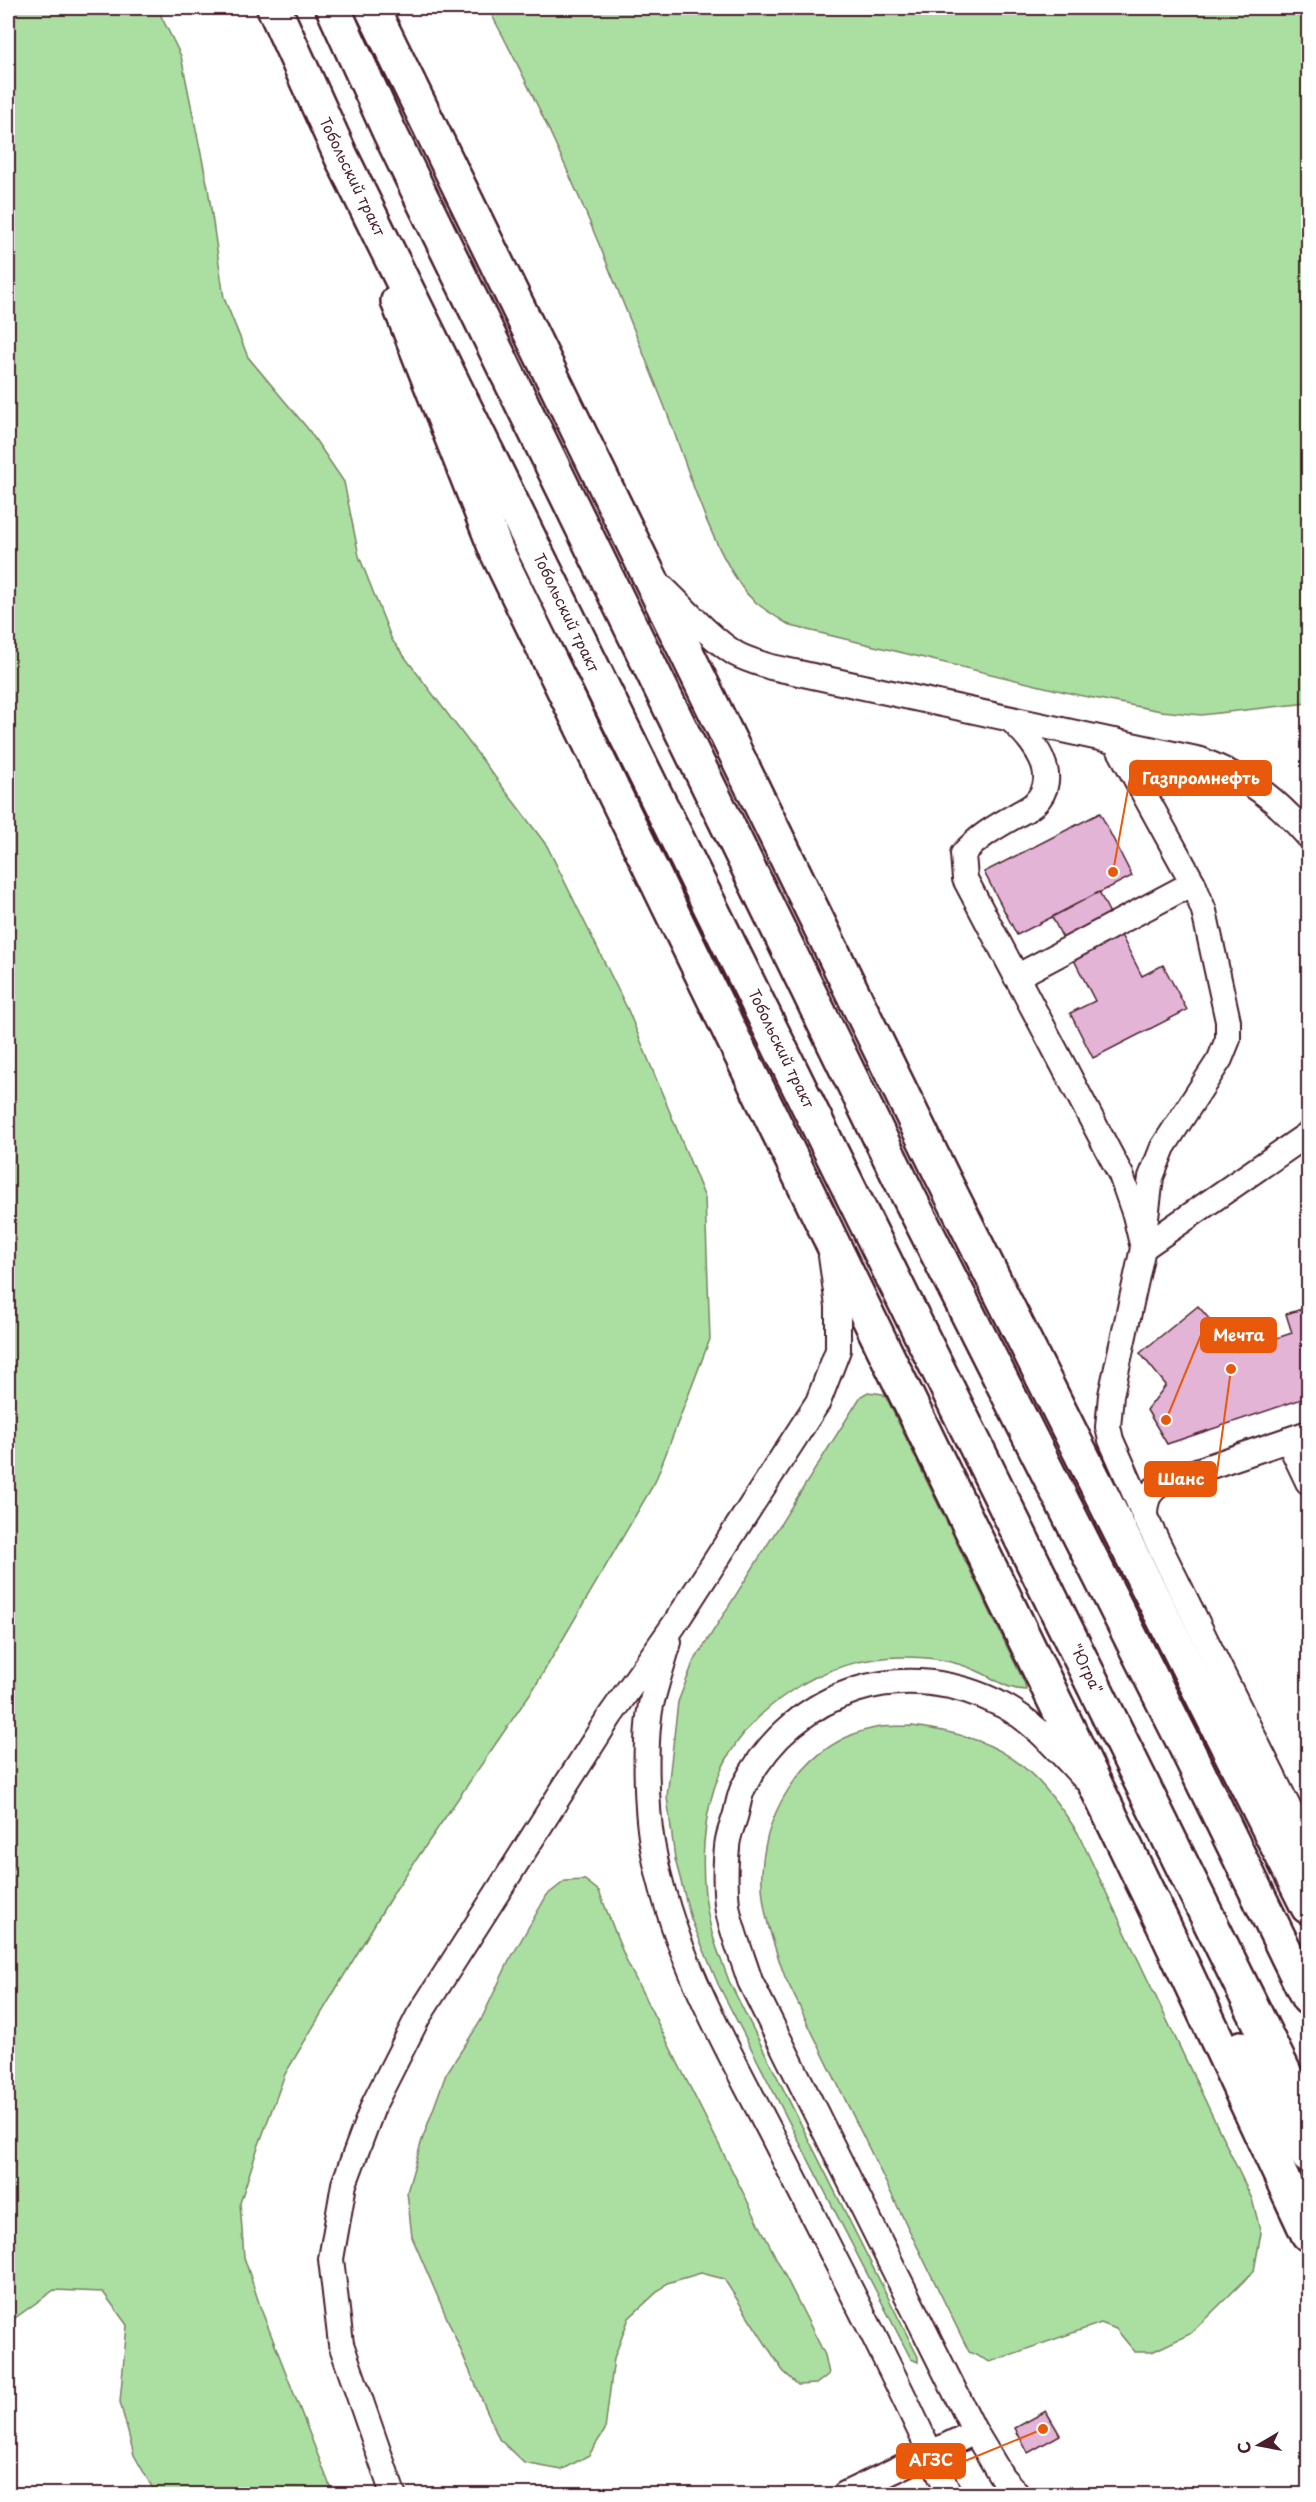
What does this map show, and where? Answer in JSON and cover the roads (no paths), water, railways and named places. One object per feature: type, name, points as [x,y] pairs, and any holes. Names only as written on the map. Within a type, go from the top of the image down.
[{"type":"main road","name":"Тобольский тракт","points":[[274,8],[341,156],[863,1216]]},
{"type":"main road","points":[[333,8],[389,131],[908,1194],[1183,1741],[1308,1998]]},
{"type":"main road","points":[[372,8],[941,1174],[1308,1906]]},
{"type":"main road","points":[[341,156],[497,552],[1163,1924],[1308,2234]]},
{"type":"main road","name":"\"Югра\"","points":[[863,1216],[1308,2121]]},
{"type":"main road","points":[[1163,1924],[1308,2156]]},
{"type":"lane","points":[[647,573],[720,642],[752,661],[1201,760],[1232,772],[1262,789],[1284,808],[1308,836]]},
{"type":"lane","points":[[1010,719],[1028,735],[1038,750],[1047,773],[1045,790],[1034,804],[977,838],[963,854],[964,879],[1121,1175],[1136,1215],[1143,1248]]},
{"type":"lane","points":[[1116,741],[1192,883],[1204,911],[1228,1021],[1228,1039],[1220,1059],[1163,1147],[1151,1177],[1143,1248],[1111,1395],[1108,1427],[1115,1453],[1145,1517],[1308,1847]]},
{"type":"lane","points":[[1016,976],[1192,883]]},
{"type":"lane","points":[[1143,1248],[1308,1134]]},
{"type":"lane","points":[[393,2494],[341,2344],[331,2259],[344,2184],[374,2104],[418,2017],[610,1716],[674,1625],[818,1402],[838,1350],[838,1306],[827,1233]]},
{"type":"lane","points":[[1145,1517],[1145,1503],[1148,1495],[1153,1488],[1164,1482],[1298,1437],[1308,1482]]},
{"type":"lane","points":[[674,1625],[651,1706],[649,1735],[648,1794],[651,1841],[664,1898],[694,1983],[909,2404],[949,2494]]},
{"type":"lane","points":[[1017,2494],[1002,2477],[975,2432],[750,1981],[728,1911],[726,1847],[743,1788],[772,1742],[814,1707],[852,1690],[891,1682],[925,1683],[962,1689],[1005,1706],[1035,1728],[1097,1792]]},
{"type":"lane","points":[[845,2494],[975,2432]]},
{"type":"place","name":"Газпромнефть","points":[[1113,872]]},
{"type":"place","name":"Шанс","points":[[1231,1369]]},
{"type":"place","name":"Мечта","points":[[1166,1420]]},
{"type":"place","name":"АГЗС","points":[[1043,2429]]}]
